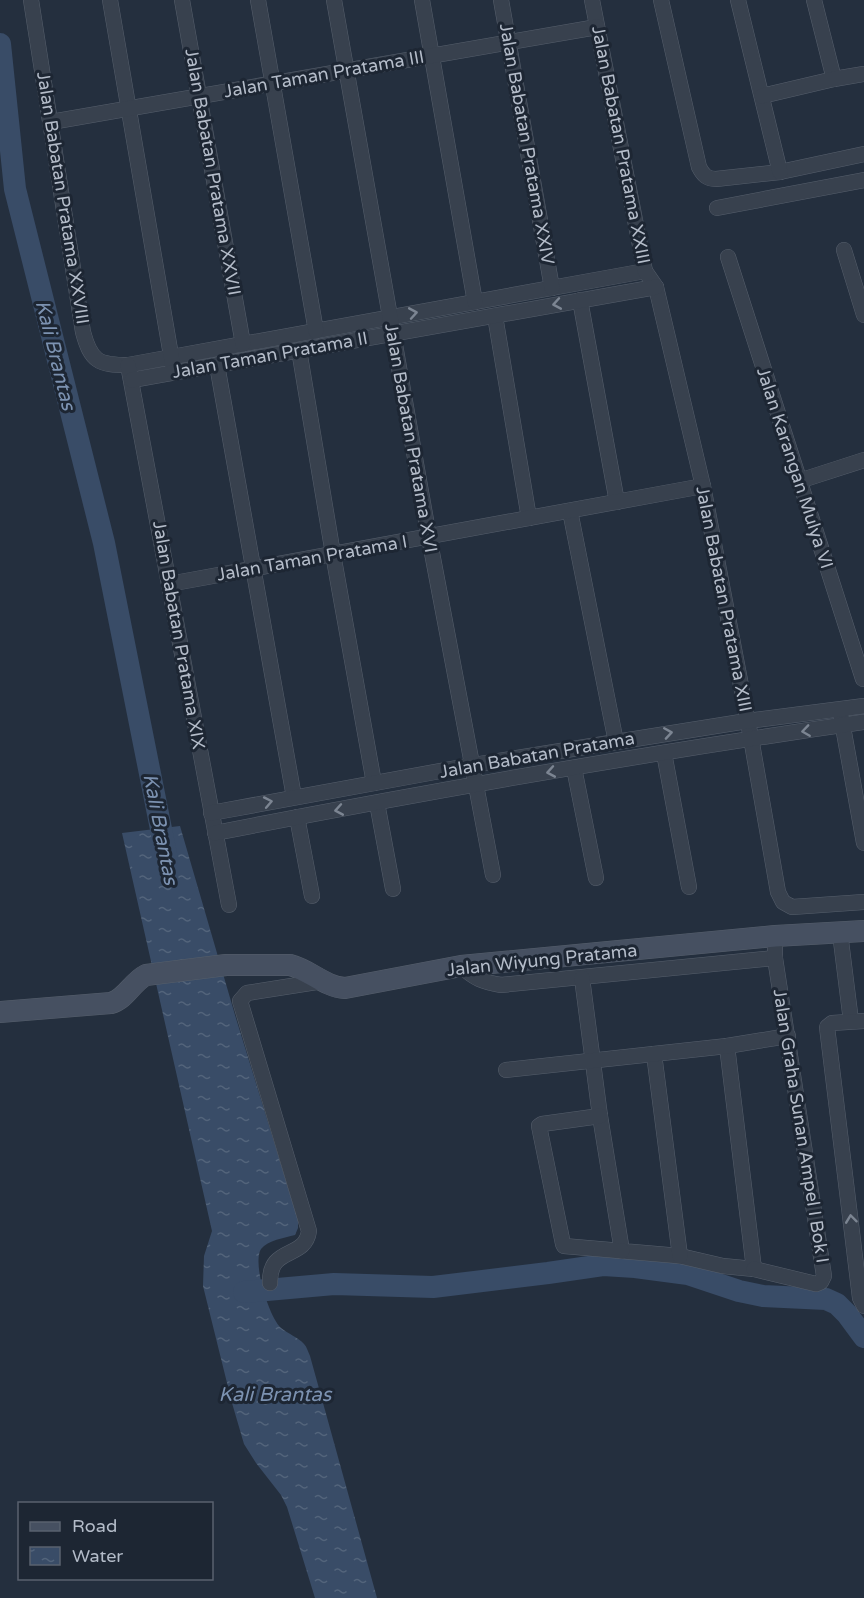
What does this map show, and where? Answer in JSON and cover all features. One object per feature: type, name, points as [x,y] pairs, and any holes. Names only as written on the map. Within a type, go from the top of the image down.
[{"type":"street","name":"Jalan Babatan Pratama XXVIII","points":[[31,0],[86,344],[91,355],[99,361],[130,373]]},
{"type":"street","points":[[110,0],[173,365]]},
{"type":"street","name":"Jalan Babatan Pratama XXVII","points":[[182,0],[243,344]]},
{"type":"street","points":[[258,0],[316,331]]},
{"type":"street","name":"Jalan Babatan Pratama XVI","points":[[334,0],[429,537],[494,875]]},
{"type":"street","points":[[422,0],[475,302]]},
{"type":"street","name":"Jalan Babatan Pratama XXIV","points":[[501,0],[552,288]]},
{"type":"street","name":"Jalan Babatan Pratama XXIII","points":[[592,0],[645,271],[656,287]]},
{"type":"street","points":[[661,0],[699,166],[705,177],[716,179],[780,172],[864,154]]},
{"type":"street","points":[[738,0],[780,172]]},
{"type":"street","points":[[814,0],[834,79]]},
{"type":"street","name":"Jalan Taman Pratama III","points":[[51,122],[597,27]]},
{"type":"street","points":[[762,96],[864,74]]},
{"type":"street","points":[[717,208],[864,180]]},
{"type":"street","points":[[844,250],[864,315]]},
{"type":"street","name":"Jalan Karangan Mulya VI","points":[[728,257],[863,679]]},
{"type":"street","name":"Jalan Taman Pratama II","points":[[130,373],[173,365],[243,344],[645,271]]},
{"type":"street","name":"Jalan Taman Pratama II","points":[[173,365],[217,365],[656,287]]},
{"type":"street","name":"Jalan Babatan Pratama XIII","points":[[656,287],[703,486],[778,892],[783,902],[792,907],[864,902]]},
{"type":"street","points":[[580,300],[616,502]]},
{"type":"street","points":[[495,315],[529,518]]},
{"type":"street","points":[[299,350],[374,783]]},
{"type":"street","points":[[217,365],[294,797]]},
{"type":"street","name":"Jalan Babatan Pratama XIX","points":[[130,373],[229,905]]},
{"type":"street","points":[[800,481],[864,460]]},
{"type":"street","name":"Jalan Taman Pratama I","points":[[169,584],[703,486]]},
{"type":"street","points":[[570,511],[616,742]]},
{"type":"street","name":"Jalan Babatan Pratama","points":[[215,833],[477,784],[751,738],[841,718],[864,706]]},
{"type":"street","points":[[841,718],[864,843]]},
{"type":"street","name":"Jalan Babatan Pratama","points":[[211,813],[473,765],[747,721],[841,718],[864,722]]},
{"type":"street","points":[[664,753],[688,887]]},
{"type":"street","points":[[574,768],[596,878]]},
{"type":"street","points":[[377,803],[393,889]]},
{"type":"street","points":[[297,817],[312,896]]},
{"type":"street","name":"Jalan Wiyung Pratama","points":[[0,1012],[115,1003],[146,975],[226,965],[290,965],[299,967],[333,986],[345,988],[461,966],[775,936],[864,931]]},
{"type":"street","points":[[840,933],[857,1021],[832,1023],[827,1028],[860,1298],[864,1306]]},
{"type":"street","name":"Jalan Graha Sunan Ampel I Bok I","points":[[754,1269],[816,1284],[821,1282],[824,1276],[776,958],[775,936]]},
{"type":"street","points":[[461,966],[472,976],[501,985],[776,958]]},
{"type":"street","points":[[582,978],[600,1116],[622,1251]]},
{"type":"street","points":[[270,1282],[269,1272],[274,1262],[304,1243],[309,1231],[240,1001],[247,993],[323,981]]},
{"type":"street","points":[[506,1070],[727,1046],[788,1036]]},
{"type":"street","points":[[600,1116],[539,1126],[564,1246],[680,1256],[723,1266],[754,1269],[727,1046]]},
{"type":"street","points":[[654,1054],[680,1256]]},
{"type":"water","name":"Kali Brantas","points":[[180,826],[298,1220],[295,1235],[272,1241],[261,1249],[259,1266],[263,1290],[276,1322],[302,1342],[310,1356],[377,1598],[315,1598],[287,1507],[281,1495],[244,1444],[232,1403],[203,1286],[204,1256],[212,1231],[122,833]]},
{"type":"waterway","name":"Kali Brantas","points":[[0,44],[15,189],[104,543],[167,859]]},
{"type":"waterway","points":[[244,1292],[334,1284],[433,1287],[603,1265],[635,1267],[688,1274],[739,1291],[763,1296],[826,1299],[837,1304],[864,1337]]}]
